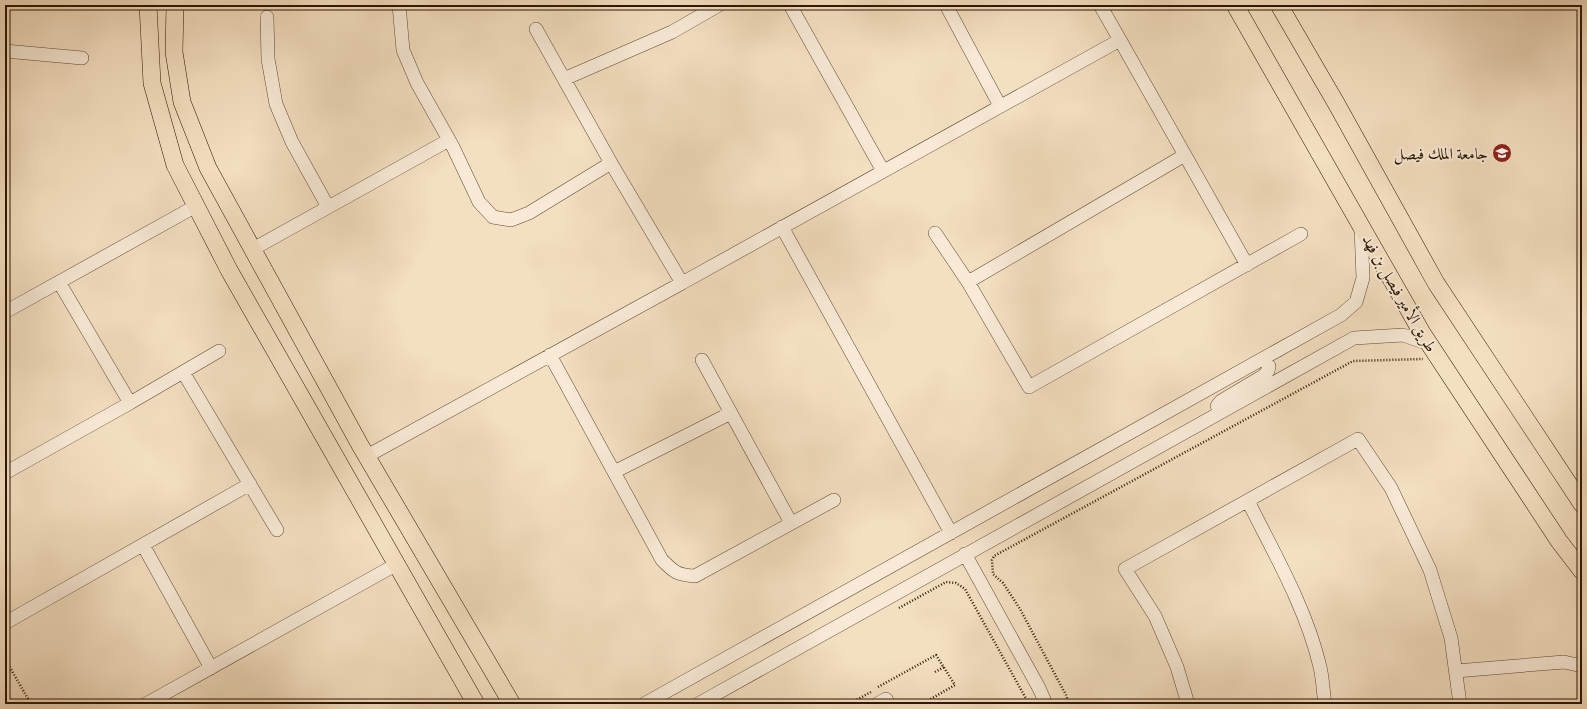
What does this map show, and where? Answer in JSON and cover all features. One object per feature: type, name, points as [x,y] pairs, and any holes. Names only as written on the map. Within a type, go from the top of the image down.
[{"type":"main road","points":[[148,5],[152,83],[175,165],[230,270],[476,704]]},
{"type":"main road","points":[[175,5],[174,52],[182,102],[208,168],[367,456],[512,704]]},
{"type":"main road","name":"طريق الأمير فيصل بن فهد","points":[[1235,5],[1429,344],[1559,541],[1582,571]]},
{"type":"main road","points":[[1279,5],[1336,103],[1436,283],[1582,504]]},
{"type":"street","points":[[399,5],[403,50],[417,83],[449,140],[479,202],[493,217],[511,220],[529,213],[611,163]]},
{"type":"street","points":[[564,79],[672,32],[719,5]]},
{"type":"street","points":[[790,5],[883,171]]},
{"type":"street","points":[[946,5],[1000,106]]},
{"type":"street","points":[[1100,5],[1247,265]]},
{"type":"street","points":[[267,17],[268,59],[276,104],[292,142],[328,207]]},
{"type":"street","points":[[536,29],[611,163],[682,283]]},
{"type":"street","points":[[367,456],[1120,40]]},
{"type":"street","points":[[5,51],[82,58]]},
{"type":"street","points":[[253,249],[449,140]]},
{"type":"street","points":[[968,282],[1185,155]]},
{"type":"street","points":[[5,312],[196,206]]},
{"type":"street","points":[[644,704],[1341,315],[1356,302],[1363,278],[1361,226]]},
{"type":"street","points":[[782,227],[951,533]]},
{"type":"street","points":[[935,233],[968,282],[1029,387],[1301,234]]},
{"type":"street","points":[[59,282],[130,403]]},
{"type":"street","points":[[698,704],[1354,338],[1403,335],[1429,344]]},
{"type":"street","points":[[5,473],[219,351]]},
{"type":"street","points":[[550,355],[662,560],[673,572],[682,576],[695,576],[834,500]]},
{"type":"street","points":[[1204,421],[1221,402],[1263,376],[1268,371],[1269,366],[1263,359]]},
{"type":"street","points":[[702,360],[791,523]]},
{"type":"street","points":[[183,372],[277,530]]},
{"type":"street","points":[[614,472],[731,413]]},
{"type":"street","points":[[1188,704],[1176,667],[1154,616],[1125,569],[1358,439],[1392,488],[1430,570],[1451,638],[1460,704]]},
{"type":"street","points":[[5,623],[250,484]]},
{"type":"street","points":[[1248,501],[1281,565],[1308,627],[1320,668],[1325,704]]},
{"type":"street","points":[[143,545],[211,668]]},
{"type":"street","points":[[965,554],[1039,688],[1046,704]]},
{"type":"street","points":[[146,704],[397,564]]},
{"type":"street","points":[[1456,671],[1564,662],[1582,666]]},
{"type":"street","points":[[877,704],[886,699],[889,704]]},
{"type":"path","points":[[994,556],[992,560],[993,574],[1003,583],[1020,609],[1066,695],[1069,704]]},
{"type":"path","points":[[898,609],[946,582],[956,583],[966,589],[1029,704]]},
{"type":"path","points":[[849,704],[936,655],[955,685],[922,704]]},
{"type":"path","points":[[5,660],[31,704]]},
{"type":"path","points":[[935,672],[944,667]]},
{"type":"place","name":"جامعة الملك فيصل","points":[[1502,153]]}]
